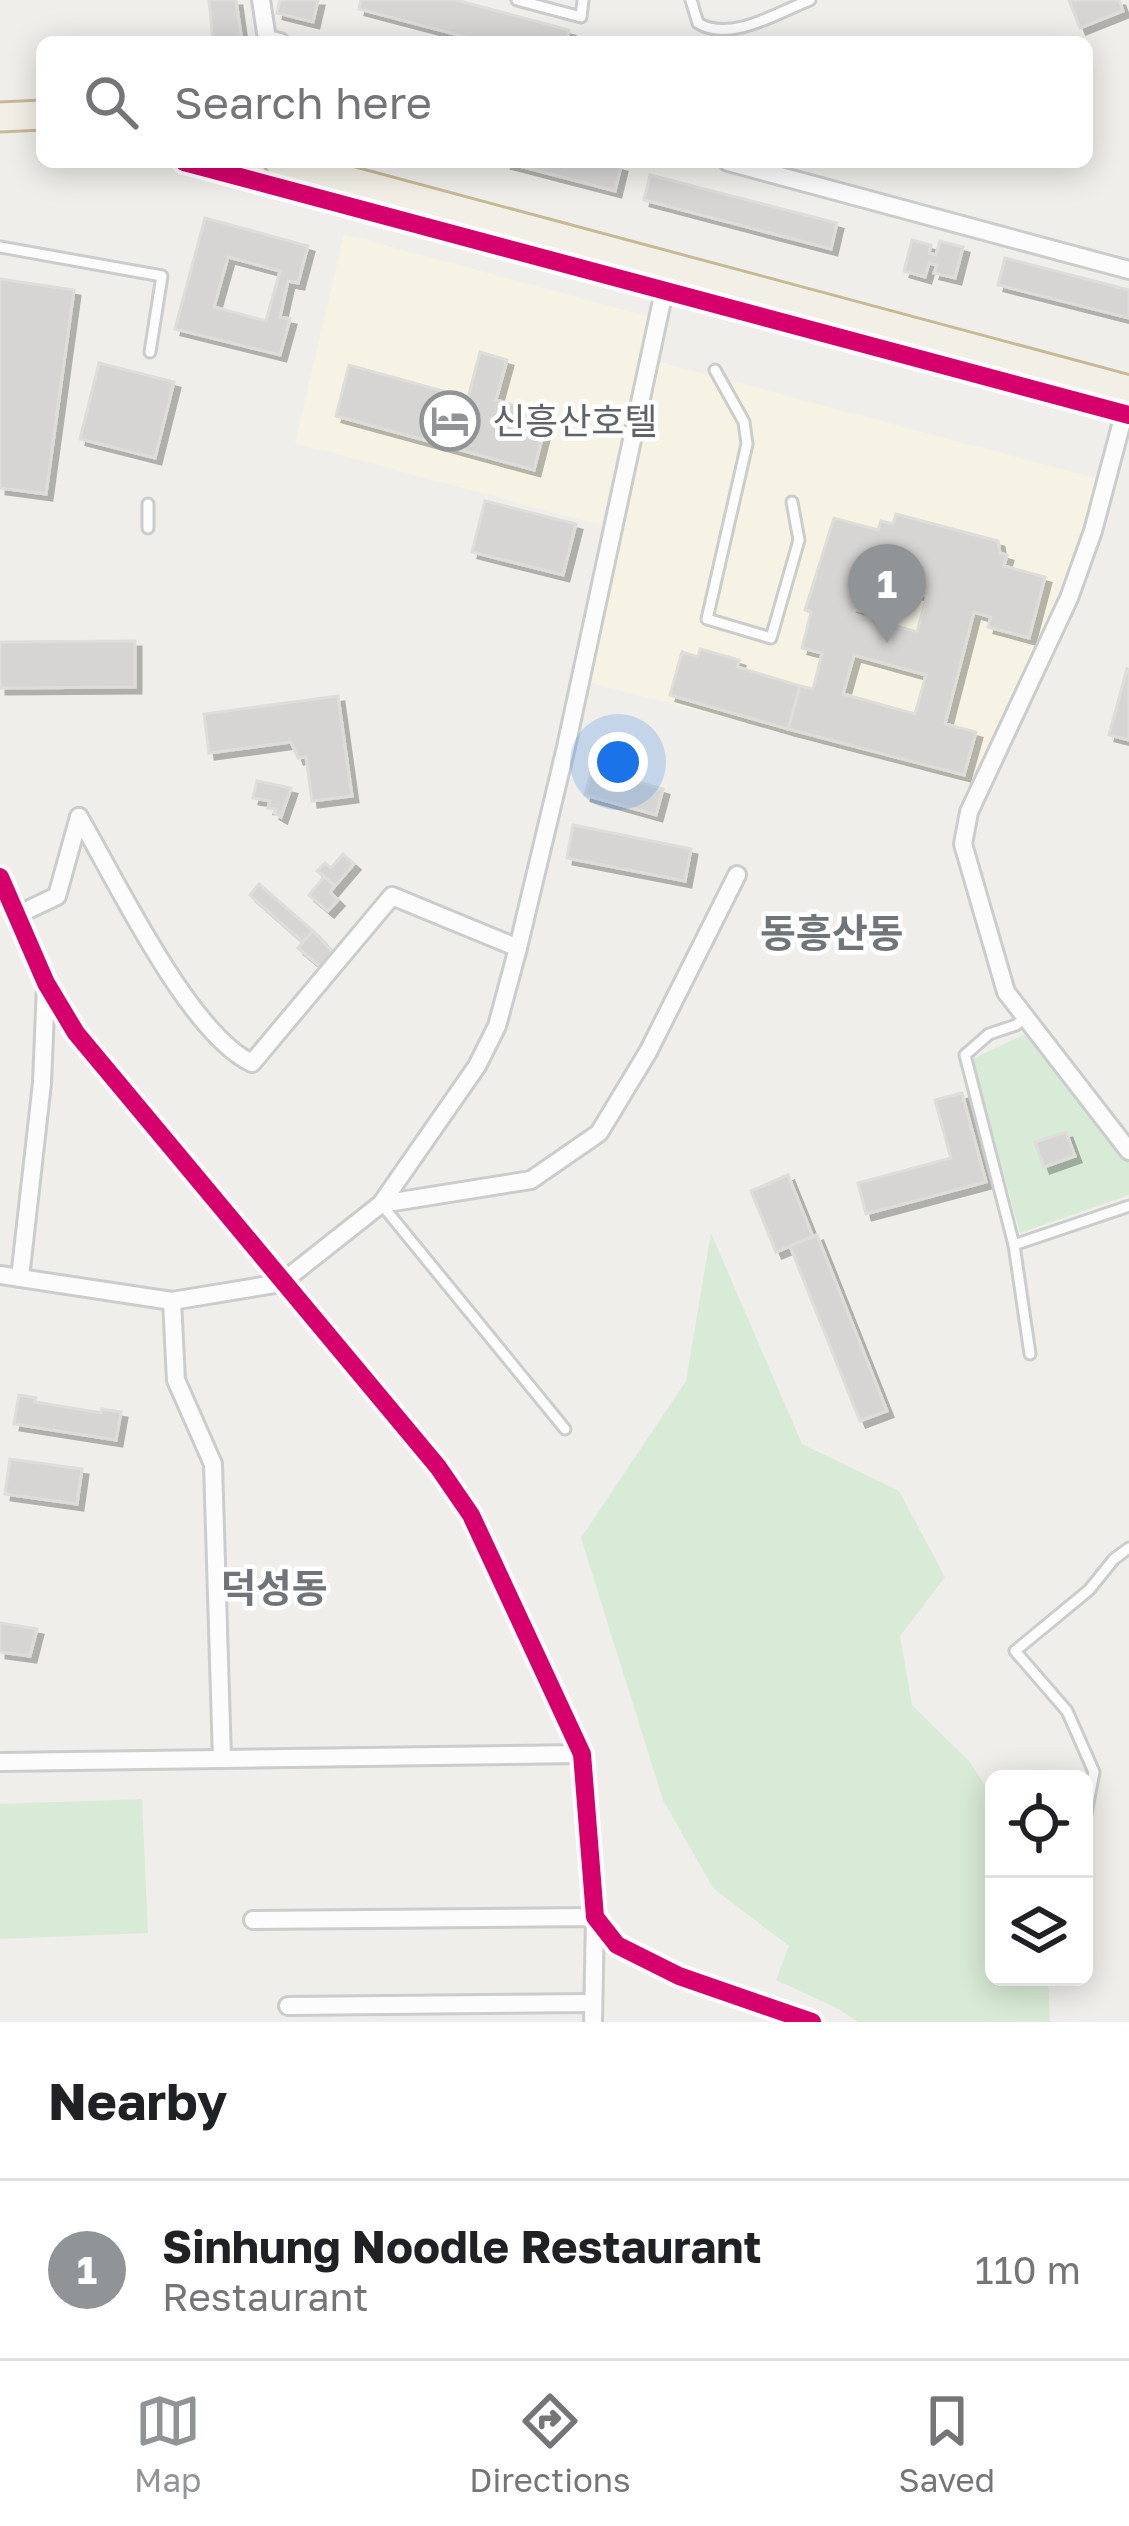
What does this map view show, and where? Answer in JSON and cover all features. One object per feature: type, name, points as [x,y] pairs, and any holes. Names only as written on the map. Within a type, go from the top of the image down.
[{"type":"highway","points":[[0,117],[36,115]]},
{"type":"highway","points":[[301,168],[1129,393]]},
{"type":"street","points":[[261,0],[267,36]]},
{"type":"street","points":[[750,168],[1129,270]]},
{"type":"street","points":[[0,1275],[172,1301],[281,1283],[381,1204],[483,1056],[503,1006],[566,747],[669,268]]},
{"type":"street","points":[[1129,393],[1093,531],[1069,598],[969,812],[963,844],[1006,992],[1129,1151]]},
{"type":"street","points":[[16,915],[58,896],[79,817],[188,1002],[236,1056],[252,1063],[392,896],[518,948]]},
{"type":"street","points":[[381,1204],[531,1180],[599,1133],[649,1052],[737,875]]},
{"type":"street","points":[[0,877],[46,983],[76,1033],[457,1492],[582,1754],[595,1917],[593,2012],[288,2006]]},
{"type":"street","points":[[20,1278],[42,1083],[46,983]]},
{"type":"street","points":[[172,1301],[176,1381],[213,1463],[222,1759]]},
{"type":"street","points":[[0,1762],[582,1754]]},
{"type":"street","points":[[253,1920],[595,1917]]},
{"type":"street","points":[[595,1917],[617,1945],[658,1966],[812,2022]]},
{"type":"lane","points":[[517,0],[581,17],[583,0]]},
{"type":"lane","points":[[692,0],[698,23],[710,31],[726,32],[811,0]]},
{"type":"lane","points":[[0,247],[162,276],[150,352]]},
{"type":"lane","points":[[715,370],[744,422],[746,443],[706,619],[771,638],[799,540],[791,502]]},
{"type":"lane","points":[[148,503],[148,528]]},
{"type":"lane","points":[[1026,1017],[989,1034],[965,1055],[1014,1245],[1030,1354]]},
{"type":"lane","points":[[381,1204],[565,1429]]},
{"type":"lane","points":[[1014,1245],[1129,1205]]},
{"type":"lane","points":[[1093,1777],[1067,1711],[1015,1652],[1089,1590],[1129,1548]]},
{"type":"shaded area","points":[[344,234],[650,317],[601,525],[295,443]]},
{"type":"shaded area","points":[[656,361],[1099,479],[1063,585],[974,782],[588,682]]},
{"type":"green space","points":[[1030,1032],[1129,1160],[1129,1195],[1020,1233],[972,1059]]},
{"type":"green space","points":[[711,1233],[802,1444],[899,1491],[945,1577],[900,1636],[912,1705],[970,1762],[985,1786],[985,1986],[1048,1986],[1050,2022],[858,2022],[776,1980],[789,1946],[713,1888],[663,1800],[581,1538],[686,1381]]},
{"type":"green space","points":[[142,1799],[148,1933],[0,1939],[0,1804]]},
{"type":"building","points":[[209,0],[236,0],[241,36],[212,36]]},
{"type":"building","points":[[280,0],[318,0],[313,22],[277,13]]},
{"type":"building","points":[[361,0],[456,0],[569,30],[568,36],[462,36],[359,9]]},
{"type":"building","points":[[1069,0],[1119,0],[1123,11],[1080,28]]},
{"type":"building","points":[[527,168],[621,168],[615,191]]},
{"type":"building","points":[[650,175],[837,223],[831,249],[644,200]]},
{"type":"building","points":[[205,218],[308,246],[298,283],[288,281],[280,317],[290,319],[280,355],[175,329]],"holes":[[[228,257],[280,271],[266,321],[214,307]]]},
{"type":"building","points":[[912,240],[931,245],[929,253],[936,255],[940,241],[963,247],[955,278],[934,273],[937,265],[929,263],[925,277],[904,271]]},
{"type":"building","points":[[1005,258],[1129,290],[1129,318],[998,285]]},
{"type":"building","points":[[0,279],[74,290],[46,494],[0,488]]},
{"type":"building","points":[[480,352],[507,360],[496,400],[548,415],[534,470],[336,416],[349,365],[468,398]]},
{"type":"building","points":[[99,363],[174,382],[155,458],[80,439]]},
{"type":"building","points":[[485,501],[576,524],[563,575],[472,552]]},
{"type":"building","points":[[896,514],[998,541],[1000,553],[1007,555],[1004,566],[1045,577],[1029,638],[988,627],[991,617],[974,612],[945,724],[976,732],[964,775],[788,729],[800,686],[813,689],[822,653],[802,648],[811,612],[805,610],[834,518],[878,530],[881,521],[893,524]],"holes":[[[866,573],[876,576],[875,581],[927,596],[917,632],[853,614],[855,609],[861,611]],[[854,655],[926,675],[915,714],[843,694]]]},
{"type":"building","points":[[135,641],[135,687],[0,688],[0,642]]},
{"type":"building","points":[[700,649],[739,660],[737,667],[800,686],[788,729],[670,695],[682,652],[698,657]]},
{"type":"building","points":[[1129,670],[1129,740],[1109,735]]},
{"type":"building","points":[[338,696],[352,796],[312,801],[306,757],[298,758],[291,742],[209,753],[204,714]]},
{"type":"building","points":[[592,769],[663,789],[656,815],[585,795]]},
{"type":"building","points":[[257,781],[291,788],[281,817],[274,813],[276,809],[268,808],[270,801],[253,798]]},
{"type":"building","points":[[573,825],[691,849],[685,881],[567,858]]},
{"type":"building","points":[[343,854],[354,864],[335,886],[317,871],[325,863],[331,868]]},
{"type":"building","points":[[324,877],[335,886],[330,892],[338,900],[328,911],[309,895]]},
{"type":"building","points":[[259,884],[313,931],[303,942],[250,895]]},
{"type":"building","points":[[313,931],[335,955],[323,969],[298,948]]},
{"type":"building","points":[[962,1093],[986,1182],[866,1214],[858,1183],[951,1158],[935,1100]]},
{"type":"building","points":[[1066,1132],[1075,1156],[1044,1167],[1035,1142]]},
{"type":"building","points":[[788,1175],[813,1237],[776,1252],[751,1191]]},
{"type":"building","points":[[817,1235],[887,1411],[860,1421],[790,1246]]},
{"type":"building","points":[[19,1395],[101,1413],[102,1409],[121,1412],[116,1440],[14,1424]]},
{"type":"building","points":[[10,1459],[82,1469],[77,1504],[5,1494]]},
{"type":"building","points":[[0,1623],[37,1629],[30,1656],[0,1652]]},
{"type":"cycle path","points":[[206,168],[1129,415]]},
{"type":"cycle path","points":[[0,877],[46,983],[76,1033],[438,1467],[471,1515],[582,1754],[595,1917],[617,1945],[679,1976],[812,2022]]},
{"type":"place","name":"신흥산호텔","points":[[450,421]]},
{"type":"place","name":"Sinhung Noodle Restaurant","points":[[887,643]]},
{"type":"district","name":"동흥산동","points":[[832,933]]},
{"type":"district","name":"덕성동","points":[[274,1588]]}]
